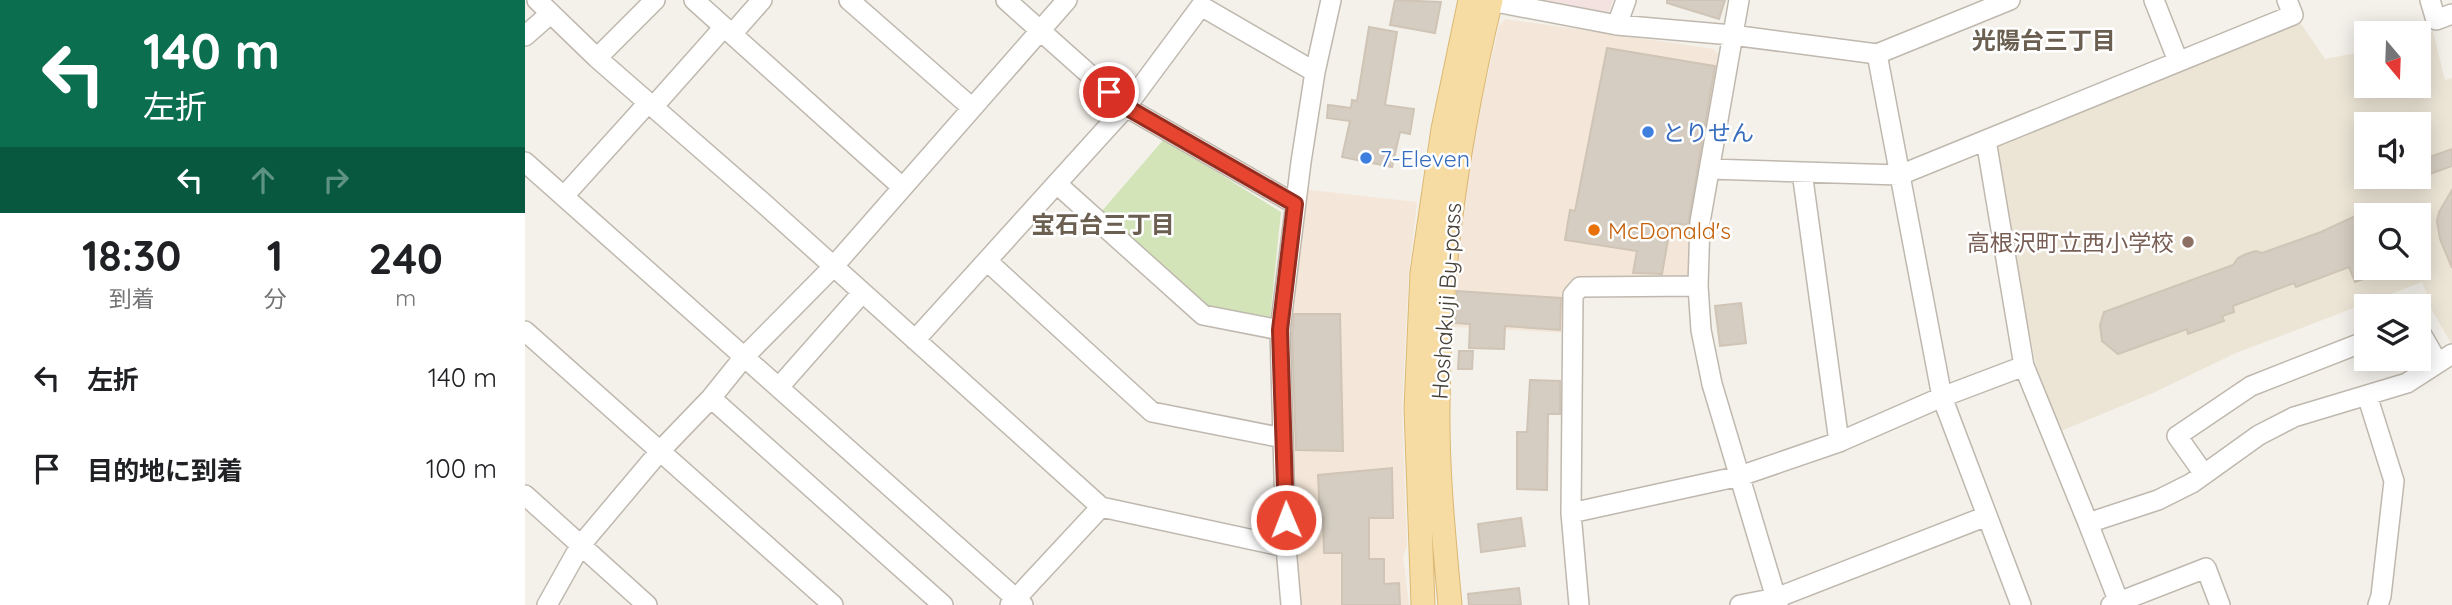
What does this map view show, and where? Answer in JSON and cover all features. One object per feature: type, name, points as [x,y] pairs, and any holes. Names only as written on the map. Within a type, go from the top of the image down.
[{"type":"main road","name":"Hoshakuji By-pass","points":[[1423,605],[1416,408],[1422,273],[1443,129],[1484,0]]},
{"type":"main road","name":"Hoshakuji By-pass","points":[[1450,605],[1438,405],[1444,272],[1462,133],[1484,0]]},
{"type":"street","points":[[597,58],[655,0]]},
{"type":"street","points":[[694,0],[902,187]]},
{"type":"street","points":[[564,196],[651,105],[762,0]]},
{"type":"street","points":[[849,0],[971,107]]},
{"type":"street","points":[[1006,0],[1126,107],[1295,204]]},
{"type":"street","points":[[547,605],[580,545],[660,451],[711,398],[744,357],[833,267],[1067,0]]},
{"type":"street","points":[[1291,605],[1286,547],[1280,330],[1315,72],[1331,0]]},
{"type":"street","points":[[1484,0],[1617,25],[1732,35],[1877,54],[2010,0]]},
{"type":"street","points":[[1617,25],[1626,0]]},
{"type":"street","points":[[1739,0],[1700,222],[1698,286],[1701,330],[1712,384],[1777,601]]},
{"type":"street","points":[[2154,0],[2179,61]]},
{"type":"street","points":[[1710,169],[1900,175],[2293,15],[2287,0]]},
{"type":"street","points":[[2430,0],[2436,20],[2452,14]]},
{"type":"street","points":[[915,340],[1126,107],[1196,3],[1315,72]]},
{"type":"street","points":[[525,36],[543,7],[1101,507],[1286,547]]},
{"type":"street","points":[[1877,54],[1941,397],[2021,605]]},
{"type":"street","points":[[1986,140],[2024,366],[2088,523],[2117,604],[2206,568],[2220,605]]},
{"type":"street","points":[[525,162],[779,387],[1016,603],[1101,507]]},
{"type":"street","points":[[1802,172],[1839,442]]},
{"type":"street","points":[[1057,184],[1203,314],[1280,330]]},
{"type":"street","points":[[987,261],[1152,412],[1283,438]]},
{"type":"street","points":[[1579,605],[1571,513],[1573,295],[1580,287],[1698,286]]},
{"type":"street","points":[[779,387],[862,293]]},
{"type":"street","points":[[525,331],[833,605]]},
{"type":"street","points":[[2088,523],[2158,500],[2192,483],[2259,435],[2294,417],[2407,383],[2445,359],[2431,343]]},
{"type":"street","points":[[2204,474],[2177,436],[2251,386],[2354,346]]},
{"type":"street","points":[[1571,513],[1740,476],[1839,442],[1941,397],[2024,366]]},
{"type":"street","points":[[2367,395],[2394,481],[2378,605]]},
{"type":"street","points":[[711,398],[943,605]]},
{"type":"street","points":[[525,495],[647,605]]},
{"type":"street","points":[[1740,605],[1777,601],[1987,516]]},
{"type":"shaded area","points":[[1516,0],[1613,0],[1607,16]]},
{"type":"shaded area","name":"高根沢町立西小学校","points":[[2297,18],[2325,59],[2354,53],[2354,98],[2431,98],[2433,31],[2445,80],[2452,78],[2452,345],[2433,312],[2431,294],[2426,294],[2422,282],[2391,294],[2354,294],[2354,308],[2236,353],[2153,393],[2061,431],[2037,370],[1993,154],[2002,140]]},
{"type":"shaded area","points":[[1506,19],[1714,49],[1720,57],[1691,273],[1684,280],[1570,280],[1567,333],[1453,327],[1460,223],[1473,138],[1499,25]]},
{"type":"shaded area","points":[[1302,189],[1417,202],[1409,274],[1402,406],[1407,546],[1403,556],[1409,605],[1299,605],[1292,550],[1286,329]]},
{"type":"green space","points":[[1164,139],[1281,212],[1270,319],[1205,309],[1101,212]]},
{"type":"building","points":[[1395,0],[1441,2],[1435,33],[1390,25]]},
{"type":"building","points":[[1667,0],[1725,0],[1719,19],[1667,3]]},
{"type":"building","points":[[1369,27],[1397,32],[1385,105],[1414,109],[1410,134],[1400,132],[1392,167],[1342,157],[1350,121],[1327,118],[1328,105],[1351,108],[1352,100],[1357,101]]},
{"type":"building","name":"とりせん","points":[[1607,48],[1715,66],[1688,225],[1671,223],[1662,274],[1633,273],[1637,251],[1565,240],[1570,210],[1575,211]]},
{"type":"building","points":[[2452,149],[2452,166],[2431,174],[2431,156]]},
{"type":"building","points":[[2452,190],[2452,268],[2440,239],[2437,221],[2439,212]]},
{"type":"building","points":[[2354,217],[2354,280],[2349,267],[2296,287],[2294,283],[2233,306],[2234,312],[2222,316],[2224,321],[2188,334],[2187,329],[2118,354],[2102,341],[2100,325],[2104,312],[2233,265],[2238,258],[2246,254],[2256,251],[2262,253],[2321,232]]},
{"type":"building","points":[[1457,291],[1561,298],[1560,330],[1505,326],[1504,349],[1469,348],[1470,324],[1455,323]]},
{"type":"building","points":[[1741,303],[1746,343],[1720,346],[1715,306]]},
{"type":"building","points":[[1294,314],[1340,314],[1343,451],[1296,450],[1292,333]]},
{"type":"building","points":[[1459,351],[1473,351],[1472,369],[1458,369]]},
{"type":"building","points":[[1530,380],[1560,381],[1560,414],[1548,414],[1547,490],[1517,489],[1517,432],[1527,432]]},
{"type":"building","points":[[1392,468],[1393,518],[1369,518],[1369,559],[1384,559],[1384,584],[1399,583],[1400,605],[1342,605],[1342,553],[1324,553],[1318,475]]},
{"type":"building","points":[[1521,518],[1525,546],[1481,552],[1478,524]]},
{"type":"building","points":[[1519,588],[1521,605],[1469,605],[1468,594]]},
{"type":"place","name":"とりせん","points":[[1648,132]]},
{"type":"place","name":"7-Eleven","points":[[1366,158]]},
{"type":"place","name":"McDonald's","points":[[1594,230]]},
{"type":"place","name":"高根沢町立西小学校","points":[[2188,242]]},
{"type":"district","name":"光陽台三丁目","points":[[2044,40]]},
{"type":"district","name":"宝石台三丁目","points":[[1103,224]]},
{"type":"route","points":[[1109,92],[1126,107],[1295,204],[1280,330],[1286,520]]}]
